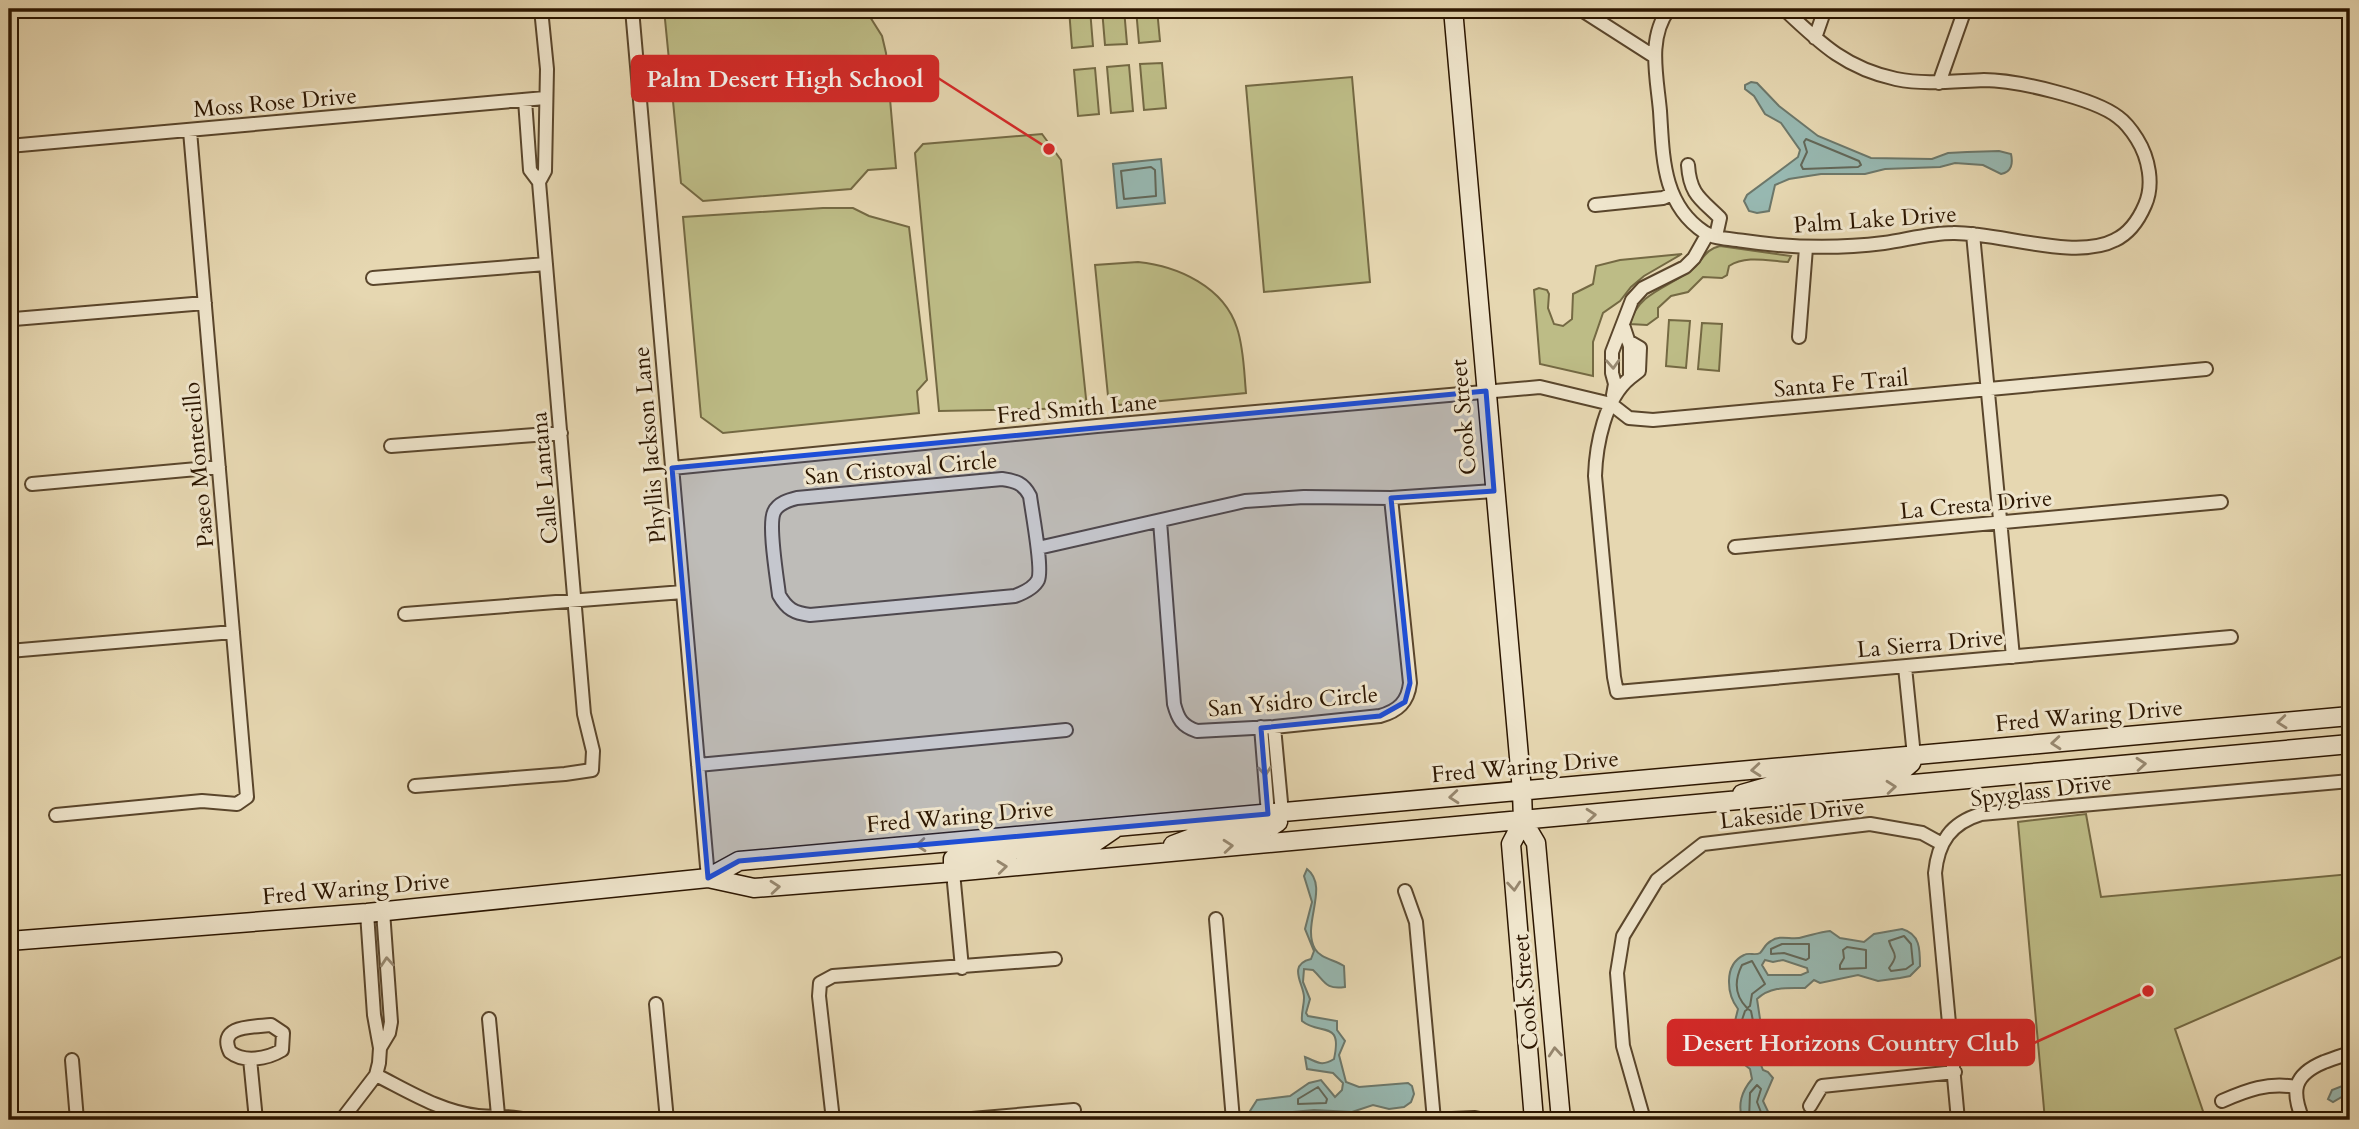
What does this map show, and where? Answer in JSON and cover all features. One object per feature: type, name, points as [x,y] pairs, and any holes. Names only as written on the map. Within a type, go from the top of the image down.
[{"type":"main road","name":"Cook Street","points":[[1453,9],[1523,821],[1536,843],[1560,1120]]},
{"type":"main road","name":"Fred Waring Drive","points":[[708,878],[739,861],[2350,716]]},
{"type":"main road","name":"Fred Waring Drive","points":[[9,941],[375,912],[708,878],[754,888],[953,872],[2350,744]]},
{"type":"main road","points":[[1709,804],[1790,780],[1903,769],[1911,763],[1914,755]]},
{"type":"main road","points":[[1154,852],[1197,836],[1272,826],[1281,819],[1275,814]]},
{"type":"main road","name":"Cook Street","points":[[1523,821],[1511,844],[1534,1120]]},
{"type":"main road","points":[[953,872],[953,859],[958,855],[1095,842],[1117,827]]},
{"type":"street","name":"Calle Lantana","points":[[539,182],[545,171],[547,69],[541,9]]},
{"type":"street","name":"Phyllis Jackson Lane","points":[[632,9],[708,878]]},
{"type":"street","points":[[1580,9],[1655,57]]},
{"type":"street","points":[[1669,9],[1657,32],[1655,57],[1666,178],[1672,194],[1690,221],[1712,235]]},
{"type":"street","name":"Palm Lake Drive","points":[[1712,235],[1806,248],[1884,243],[1951,233],[2092,247],[2112,242],[2127,232],[2139,218],[2149,198],[2150,178],[2146,154],[2136,136],[2119,117],[2102,107],[2006,81],[1940,83],[1897,80],[1863,69],[1828,51],[1784,9]]},
{"type":"street","points":[[1815,38],[1825,9]]},
{"type":"street","points":[[1940,83],[1964,12]]},
{"type":"street","name":"Moss Rose Drive","points":[[9,146],[545,98]]},
{"type":"street","name":"Calle Lantana","points":[[415,786],[592,770],[593,751],[584,714],[539,182],[530,170],[525,100]]},
{"type":"street","name":"Paseo Montecillo","points":[[56,815],[202,801],[237,804],[247,797],[190,131]]},
{"type":"street","points":[[1611,404],[1615,384],[1612,352],[1632,300],[1643,288],[1685,267],[1712,235],[1720,218],[1695,194],[1689,179],[1688,165]]},
{"type":"street","points":[[1595,205],[1663,198],[1672,194]]},
{"type":"street","points":[[1973,234],[2012,657]]},
{"type":"street","points":[[1799,337],[1806,248]]},
{"type":"street","points":[[373,278],[546,264]]},
{"type":"street","points":[[14,319],[205,303]]},
{"type":"street","points":[[1611,404],[1620,386],[1630,378],[1630,346],[1623,325]]},
{"type":"street","name":"Santa Fe Trail","points":[[1486,391],[1540,387],[1611,404],[1629,418],[1653,420],[2206,369]]},
{"type":"street","name":"Fred Smith Lane","points":[[672,468],[1486,391]]},
{"type":"street","name":"La Sierra Drive","points":[[1611,404],[1596,453],[1595,476],[1617,692],[2231,637]]},
{"type":"street","points":[[391,446],[561,433]]},
{"type":"street","points":[[32,484],[219,467]]},
{"type":"street","name":"San Cristoval Circle","points":[[1002,479],[1016,481],[1025,487],[1030,496],[1038,548],[1038,580],[1027,591],[1015,596],[810,615],[796,613],[785,606],[779,596],[772,524],[775,510],[785,502],[797,498],[1002,479]]},
{"type":"street","points":[[1038,548],[1245,501],[1304,497],[1391,498],[1494,491]]},
{"type":"street","name":"San Ysidro Circle","points":[[1160,521],[1174,704],[1182,724],[1197,731],[1380,716],[1390,713],[1405,702],[1410,683],[1391,498]]},
{"type":"street","name":"La Cresta Drive","points":[[1735,547],[2221,502]]},
{"type":"street","points":[[405,614],[683,592]]},
{"type":"street","points":[[9,651],[233,632]]},
{"type":"street","points":[[1905,667],[1914,755]]},
{"type":"street","points":[[1268,727],[1275,814]]},
{"type":"street","points":[[698,765],[1066,730]]},
{"type":"street","name":"Spyglass Drive","points":[[1942,844],[1953,828],[1962,821],[1982,814],[2350,781]]},
{"type":"street","name":"Lakeside Drive","points":[[1644,1120],[1623,1046],[1616,973],[1623,936],[1657,880],[1703,844],[1870,824],[1922,833],[1942,844]]},
{"type":"street","points":[[1942,844],[1937,854],[1935,873],[1958,1120]]},
{"type":"street","points":[[953,872],[962,968]]},
{"type":"street","points":[[1405,891],[1416,922],[1431,1120],[1485,1120]]},
{"type":"street","points":[[375,912],[390,1000],[391,1022],[389,1033],[380,1048]]},
{"type":"street","points":[[338,1120],[343,1118],[376,1075],[380,1048],[373,1002],[375,912]]},
{"type":"street","points":[[1216,919],[1233,1120]]},
{"type":"street","points":[[833,1120],[819,996],[820,983],[833,976],[1055,959]]},
{"type":"street","points":[[373,1002],[390,1000]]},
{"type":"street","points":[[656,1004],[667,1120]]},
{"type":"street","points":[[489,1019],[498,1115]]},
{"type":"street","points":[[2303,1120],[2296,1100],[2299,1079],[2312,1067],[2350,1054]]},
{"type":"street","points":[[72,1059],[77,1120]]},
{"type":"street","points":[[250,1059],[256,1120]]},
{"type":"street","points":[[1810,1106],[1822,1086],[1955,1072]]},
{"type":"street","points":[[376,1075],[437,1106],[479,1118],[498,1115],[527,1120]]},
{"type":"street","points":[[2221,1101],[2262,1086],[2296,1087]]},
{"type":"street","points":[[960,1120],[1074,1110]]},
{"type":"highlighted area","points":[[1486,391],[1494,491],[1391,498],[1410,683],[1405,702],[1380,716],[1261,728],[1268,814],[739,861],[708,878],[672,468]]},
{"type":"shaded area","points":[[664,9],[865,9],[882,36],[886,53],[896,168],[868,170],[851,189],[703,201],[681,183]]},
{"type":"shaded area","points":[[1069,9],[1090,9],[1093,46],[1072,48]]},
{"type":"shaded area","points":[[1102,9],[1124,9],[1127,44],[1105,45]]},
{"type":"shaded area","points":[[1136,9],[1157,9],[1160,41],[1139,43]]},
{"type":"shaded area","points":[[1162,63],[1166,108],[1144,110],[1140,64]]},
{"type":"shaded area","points":[[1129,65],[1133,111],[1111,113],[1107,67]]},
{"type":"shaded area","points":[[1095,68],[1099,114],[1078,116],[1074,70]]},
{"type":"shaded area","points":[[1352,77],[1370,282],[1264,292],[1246,86]]},
{"type":"shaded area","points":[[1042,134],[1061,160],[1087,408],[939,411],[915,153],[923,144]]},
{"type":"shaded area","points":[[853,208],[869,216],[909,227],[927,380],[917,391],[919,413],[723,433],[701,417],[683,217]]},
{"type":"shaded area","points":[[1720,246],[1791,256],[1788,262],[1757,260],[1736,263],[1729,266],[1727,275],[1722,278],[1703,277],[1688,292],[1671,296],[1658,308],[1658,317],[1647,325],[1630,324],[1640,304],[1648,297],[1686,274],[1708,252]]},
{"type":"shaded area","points":[[1682,254],[1644,276],[1620,301],[1603,313],[1593,342],[1593,376],[1540,364],[1534,290],[1547,290],[1548,308],[1554,324],[1563,326],[1572,319],[1573,294],[1593,284],[1596,266],[1620,260]]},
{"type":"shaded area","points":[[1138,262],[1169,268],[1183,274],[1211,290],[1222,301],[1237,328],[1246,393],[1119,405],[1108,396],[1095,265]]},
{"type":"shaded area","points":[[1669,320],[1690,321],[1686,368],[1666,366]]},
{"type":"shaded area","points":[[1702,323],[1722,324],[1719,371],[1698,369]]},
{"type":"shaded area","points":[[2086,814],[2101,897],[2350,874],[2350,953],[2175,1029],[2206,1120],[2045,1120],[2018,822]]},
{"type":"water","points":[[1757,83],[1779,106],[1818,136],[1871,158],[1932,159],[1948,153],[1999,151],[2011,154],[2011,167],[2001,174],[1983,165],[1955,163],[1940,167],[1885,169],[1865,174],[1821,174],[1789,179],[1775,185],[1769,211],[1749,211],[1744,201],[1747,195],[1798,157],[1800,150],[1781,123],[1765,114],[1754,96],[1745,89],[1745,85]]},
{"type":"water","points":[[1161,159],[1165,203],[1117,208],[1113,164]]},
{"type":"water","points":[[1307,869],[1316,886],[1311,929],[1315,949],[1320,955],[1344,966],[1345,987],[1329,986],[1313,970],[1304,969],[1303,982],[1310,999],[1306,1013],[1308,1016],[1337,1021],[1337,1030],[1345,1041],[1339,1055],[1346,1082],[1359,1087],[1408,1083],[1414,1094],[1411,1102],[1404,1107],[1389,1109],[1373,1105],[1352,1112],[1314,1110],[1282,1113],[1260,1120],[1251,1116],[1250,1111],[1257,1100],[1290,1096],[1309,1083],[1321,1080],[1335,1097],[1342,1090],[1343,1083],[1333,1073],[1307,1069],[1305,1057],[1326,1063],[1334,1059],[1336,1046],[1333,1033],[1302,1021],[1304,993],[1298,971],[1304,962],[1311,959],[1314,951],[1305,929],[1312,902],[1304,876]]},
{"type":"water","points":[[1902,929],[1908,931],[1918,943],[1920,966],[1910,976],[1878,981],[1858,975],[1820,983],[1814,980],[1805,988],[1774,990],[1757,999],[1762,1032],[1756,1052],[1763,1070],[1773,1078],[1763,1101],[1772,1120],[1742,1120],[1741,1098],[1752,1079],[1750,1069],[1740,1061],[1732,1033],[1738,1009],[1731,996],[1729,980],[1737,960],[1744,955],[1760,953],[1769,942],[1779,938],[1799,938],[1830,931],[1840,938],[1864,942],[1874,934]],"holes":[[[1765,960],[1783,960],[1807,968],[1808,972],[1801,975],[1768,975],[1762,965]]]},
{"type":"water","points":[[2350,1083],[2350,1092],[2333,1102],[2328,1099],[2332,1090]]},
{"type":"place","name":"Palm Desert High School","points":[[1049,149]]},
{"type":"place","name":"Desert Horizons Country Club","points":[[2148,991]]}]
